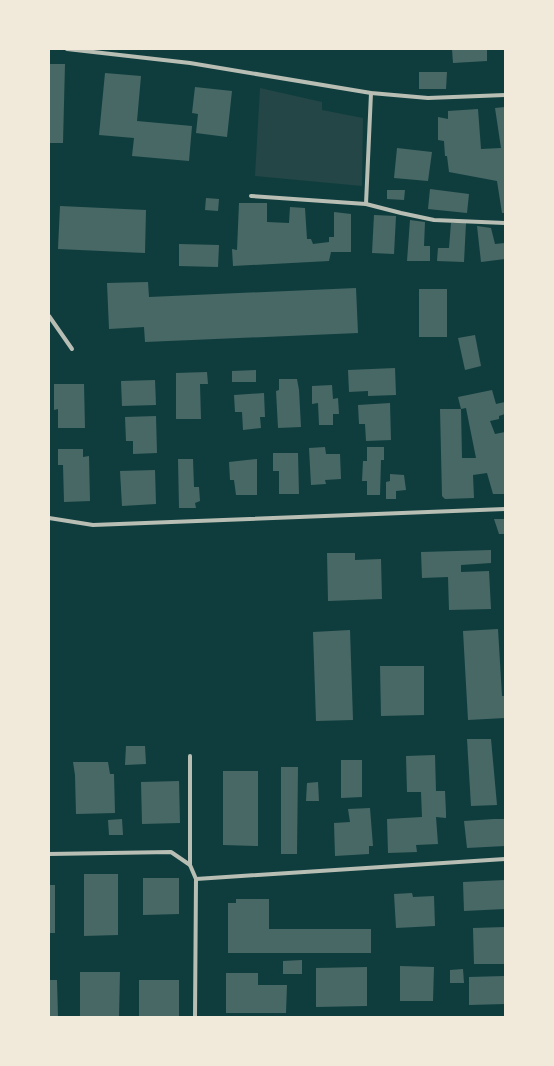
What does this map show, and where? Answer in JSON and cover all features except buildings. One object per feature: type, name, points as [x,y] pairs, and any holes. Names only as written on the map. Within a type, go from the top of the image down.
[{"type":"street","points":[[68,49],[190,63],[371,93],[428,98],[505,95]]},
{"type":"street","points":[[366,204],[371,93]]},
{"type":"street","points":[[251,196],[366,204],[401,214],[434,220],[505,223]]},
{"type":"street","points":[[49,316],[72,350]]},
{"type":"street","points":[[49,518],[93,526],[505,509]]},
{"type":"street","points":[[190,756],[190,864],[196,879],[195,1017]]},
{"type":"street","points":[[49,854],[171,852],[190,864]]},
{"type":"street","points":[[196,879],[505,859]]},
{"type":"shaded area","points":[[260,88],[322,102],[322,110],[363,118],[362,186],[255,176]]}]
